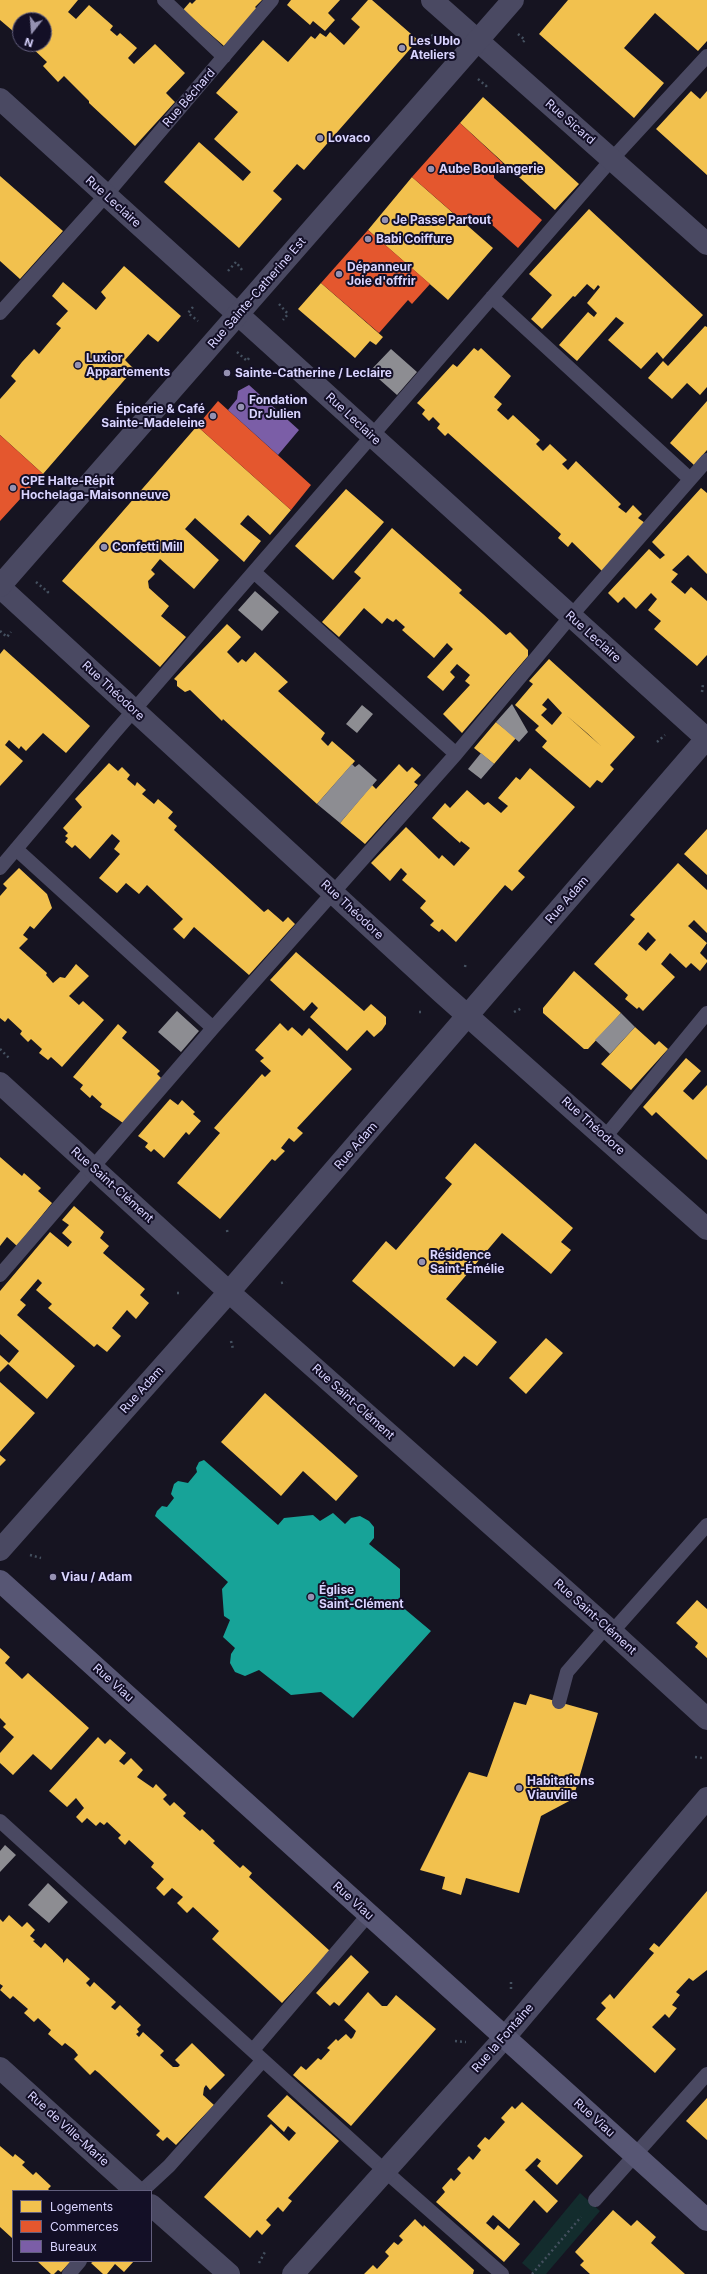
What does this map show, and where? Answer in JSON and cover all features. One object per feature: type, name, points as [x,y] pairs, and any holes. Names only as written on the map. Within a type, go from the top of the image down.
[{"type":"main road","name":"Rue Viau","points":[[0,1581],[707,2220]]},
{"type":"street","name":"Rue Sicard","points":[[432,0],[707,244]]},
{"type":"street","name":"Rue Sainte-Catherine Est","points":[[0,587],[239,314],[476,39],[513,0]]},
{"type":"street","name":"Rue Leclaire","points":[[0,99],[707,738]]},
{"type":"street","name":"Rue Théodore","points":[[0,587],[134,712],[467,1016],[707,1229]]},
{"type":"street","name":"Rue Adam","points":[[0,1550],[229,1292],[707,738]]},
{"type":"street","name":"Rue Saint-Clément","points":[[0,1083],[229,1292],[707,1719]]},
{"type":"street","name":"Rue la Fontaine","points":[[293,2274],[505,2037],[707,1798]]},
{"type":"street","name":"Rue de Ville-Marie","points":[[0,2068],[135,2190]]},
{"type":"street","points":[[152,2205],[229,2274]]},
{"type":"lane","points":[[164,0],[224,56]]},
{"type":"lane","name":"Rue Béchard","points":[[0,314],[106,195],[272,0]]},
{"type":"lane","points":[[0,868],[612,159],[707,56]]},
{"type":"lane","points":[[492,298],[690,479]]},
{"type":"lane","points":[[0,1275],[92,1166],[332,892],[456,754],[571,616],[707,460]]},
{"type":"lane","points":[[254,572],[456,754]]},
{"type":"lane","points":[[16,849],[213,1028]]},
{"type":"lane","points":[[605,1137],[707,1013]]},
{"type":"lane","points":[[559,1702],[567,1672],[609,1630],[707,1525]]},
{"type":"lane","points":[[0,1821],[385,2171],[502,2274]]},
{"type":"lane","points":[[143,2190],[169,2166],[368,1914]]},
{"type":"lane","points":[[595,2200],[707,2074]]},
{"type":"lane","points":[[69,2274],[79,2262]]},
{"type":"path","points":[[514,29],[525,40],[520,46]]},
{"type":"path","points":[[226,272],[236,262],[245,272]]},
{"type":"path","points":[[276,301],[288,314],[281,322]]},
{"type":"path","points":[[702,692],[703,684]]},
{"type":"path","points":[[657,742],[665,735]]},
{"type":"path","points":[[465,967],[466,962]]},
{"type":"path","points":[[514,1012],[522,1008]]},
{"type":"path","points":[[419,1012],[424,1012]]},
{"type":"path","points":[[227,1230],[228,1235]]},
{"type":"path","points":[[281,1283],[286,1282]]},
{"type":"path","points":[[231,1341],[233,1349]]},
{"type":"path","points":[[29,1555],[41,1558]]},
{"type":"path","points":[[695,1757],[703,1758]]},
{"type":"path","points":[[455,2040],[466,2042]]},
{"type":"path","points":[[532,2274],[595,2200]]},
{"type":"path","points":[[259,2263],[265,2252]]},
{"type":"green space","points":[[580,2193],[600,2211],[546,2274],[535,2274],[522,2263]]},
{"type":"building: Logements","points":[[0,0],[78,0],[68,12],[76,19],[89,5],[113,26],[110,30],[117,36],[120,33],[137,48],[128,58],[134,64],[155,44],[185,73],[166,93],[175,102],[135,146],[89,103],[89,101],[64,76],[58,82],[43,66],[47,62],[36,52],[52,52],[52,12],[12,12],[12,30],[0,20]]},
{"type":"building: Logements","points":[[196,0],[262,0],[255,7],[257,9],[224,46],[183,10],[190,2],[192,4]]},
{"type":"building: Logements","points":[[291,0],[340,0],[328,13],[335,20],[325,31],[313,21],[310,25],[287,5]]},
{"type":"building: Logements","points":[[368,0],[372,0],[418,40],[304,170],[297,164],[273,191],[282,199],[239,248],[164,182],[199,142],[243,181],[251,172],[214,139],[238,112],[216,93],[263,40],[288,62],[311,36],[315,39],[320,33],[326,37],[330,32],[344,45],[360,27],[351,19]]},
{"type":"building: Logements","points":[[568,0],[707,0],[707,41],[698,51],[655,13],[624,48],[664,83],[634,118],[539,34]]},
{"type":"building: Logements","points":[[691,91],[700,99],[707,91],[707,175],[656,129]]},
{"type":"building: Logements","points":[[483,97],[579,184],[555,210],[460,123]]},
{"type":"building: Logements","points":[[0,176],[63,231],[20,279],[0,261]]},
{"type":"building: Logements","points":[[412,177],[493,248],[448,300],[368,230]]},
{"type":"building: Logements","points":[[589,209],[703,315],[663,359],[657,352],[641,369],[608,340],[624,323],[616,317],[577,361],[559,345],[588,312],[594,317],[597,313],[587,303],[600,287],[598,285],[594,290],[587,284],[575,297],[573,296],[542,329],[531,319],[552,295],[529,274]]},
{"type":"building: Logements","points":[[124,266],[181,316],[158,342],[148,334],[125,360],[134,369],[43,474],[0,435],[0,399],[16,381],[11,376],[22,362],[34,349],[39,354],[61,328],[56,324],[68,311],[52,296],[63,282],[96,310],[106,298],[101,292]]},
{"type":"building: Logements","points":[[321,283],[383,337],[376,345],[370,341],[355,358],[298,309]]},
{"type":"building: Logements","points":[[705,326],[707,327],[707,387],[700,395],[687,383],[672,399],[648,378],[663,361],[668,366]]},
{"type":"building: Logements","points":[[474,348],[478,351],[481,348],[511,376],[494,397],[502,404],[497,410],[508,420],[513,415],[540,440],[536,444],[543,451],[550,444],[567,460],[562,464],[568,470],[576,461],[621,504],[618,507],[626,513],[633,505],[642,514],[638,518],[645,523],[602,571],[572,542],[568,547],[558,538],[561,534],[448,433],[445,436],[437,428],[440,424],[433,417],[429,421],[422,414],[425,410],[417,403],[453,364],[457,367]]},
{"type":"building: Logements","points":[[707,401],[707,450],[694,465],[670,443]]},
{"type":"building: Logements","points":[[197,426],[291,510],[270,535],[248,515],[246,517],[240,524],[261,541],[244,562],[195,518],[185,529],[219,560],[194,589],[160,559],[151,570],[155,574],[148,581],[149,588],[169,606],[161,616],[186,637],[160,667],[62,581]]},
{"type":"building: Logements","points":[[701,488],[707,493],[707,574],[688,555],[672,570],[678,574],[671,582],[685,594],[691,587],[707,601],[707,655],[697,666],[654,629],[661,621],[648,610],[657,599],[651,593],[636,609],[624,597],[618,603],[608,593],[649,549],[660,559],[665,555],[652,542]]},
{"type":"building: Logements","points":[[346,489],[384,522],[333,580],[295,546]]},
{"type":"building: Logements","points":[[392,528],[462,590],[459,593],[506,635],[510,632],[528,650],[528,656],[462,733],[443,714],[470,685],[465,681],[470,675],[457,664],[450,672],[455,677],[443,691],[427,677],[453,649],[447,643],[434,658],[402,630],[405,627],[396,619],[393,622],[387,618],[382,624],[364,608],[339,637],[322,622],[361,578],[354,572]]},
{"type":"building: Logements","points":[[227,624],[241,637],[227,652],[238,663],[242,659],[246,662],[255,652],[288,682],[278,691],[325,733],[321,739],[328,746],[332,741],[355,761],[317,804],[223,719],[222,721],[190,690],[185,692],[177,686],[177,681],[174,679]]},
{"type":"building: Logements","points":[[4,649],[90,726],[66,753],[43,733],[26,751],[21,746],[19,749],[9,740],[5,745],[23,761],[0,786],[0,654]]},
{"type":"building: Logements","points":[[549,659],[635,737],[610,765],[614,769],[602,783],[597,780],[590,788],[542,747],[547,741],[535,730],[539,726],[515,705],[533,684],[529,681]],"holes":[[[548,698],[562,713],[552,725],[541,715],[547,709],[542,705]],[[566,715],[587,733],[601,746]]]},
{"type":"building: Logements","points":[[496,722],[516,738],[494,764],[474,748]]},
{"type":"building: Logements","points":[[109,763],[118,771],[122,767],[130,775],[127,779],[135,786],[137,782],[146,790],[142,794],[154,804],[158,799],[173,812],[168,818],[177,826],[174,830],[264,912],[268,909],[283,922],[288,917],[295,924],[249,975],[194,927],[184,939],[173,929],[183,919],[147,885],[139,894],[126,883],[117,893],[99,878],[120,854],[114,849],[120,841],[112,834],[90,859],[75,845],[72,848],[65,842],[68,838],[65,836],[68,833],[63,828],[82,807],[75,799]]},
{"type":"building: Logements","points":[[399,764],[407,772],[412,767],[421,775],[414,782],[418,785],[365,844],[340,823],[372,785],[376,789]]},
{"type":"building: Logements","points":[[530,768],[575,807],[518,871],[525,877],[512,891],[505,885],[456,942],[442,929],[439,932],[430,925],[434,921],[420,908],[426,901],[402,880],[407,874],[401,868],[390,881],[371,863],[406,827],[439,859],[442,855],[454,866],[470,848],[461,841],[460,843],[432,818],[445,803],[450,808],[467,790],[484,805],[488,802],[501,813],[508,806],[498,798],[516,777],[520,780]]},
{"type":"building: Logements","points":[[707,829],[707,875],[684,854]]},
{"type":"building: Logements","points":[[678,863],[707,890],[707,933],[694,920],[688,926],[707,943],[700,953],[707,960],[707,962],[700,971],[691,963],[686,968],[670,953],[661,964],[675,977],[643,1011],[639,1007],[637,1009],[625,999],[628,995],[594,964],[635,919],[630,915]],"holes":[[[648,932],[656,940],[646,951],[638,944]]]},
{"type":"building: Logements","points":[[19,868],[47,894],[52,908],[34,929],[30,926],[23,935],[28,939],[19,948],[47,973],[46,975],[53,983],[60,977],[65,978],[76,964],[89,976],[69,996],[79,1005],[83,1001],[104,1020],[62,1067],[51,1057],[48,1060],[39,1053],[42,1049],[31,1039],[28,1042],[20,1034],[22,1031],[8,1018],[5,1022],[0,1018],[0,896],[7,888],[3,884]]},
{"type":"building: Logements","points":[[296,952],[364,1011],[371,1004],[386,1017],[386,1024],[382,1030],[374,1037],[367,1030],[347,1051],[310,1017],[318,1008],[312,1002],[304,1011],[270,980]]},
{"type":"building: Logements","points":[[574,971],[621,1013],[588,1049],[584,1049],[543,1013],[543,1008]]},
{"type":"building: Logements","points":[[280,1023],[288,1031],[292,1027],[302,1036],[309,1028],[352,1069],[297,1128],[303,1133],[294,1142],[289,1138],[281,1148],[285,1151],[275,1161],[272,1159],[220,1219],[177,1183],[220,1133],[214,1128],[262,1074],[265,1077],[271,1071],[260,1061],[264,1058],[255,1050]]},
{"type":"building: Logements","points":[[118,1024],[127,1032],[122,1038],[160,1071],[157,1074],[162,1079],[123,1123],[100,1107],[102,1104],[92,1095],[90,1098],[80,1089],[83,1085],[73,1077]]},
{"type":"building: Logements","points":[[635,1027],[655,1045],[659,1041],[668,1049],[631,1090],[601,1064]]},
{"type":"building: Logements","points":[[686,1058],[701,1071],[683,1091],[693,1100],[707,1085],[707,1160],[656,1112],[652,1116],[643,1107]]},
{"type":"building: Logements","points":[[170,1099],[178,1105],[182,1100],[195,1112],[193,1114],[201,1121],[189,1135],[186,1132],[164,1158],[154,1149],[151,1152],[145,1147],[148,1143],[138,1136]]},
{"type":"building: Logements","name":"Résidence Saint-Émélie","points":[[475,1143],[573,1228],[561,1242],[571,1250],[551,1274],[502,1233],[446,1299],[497,1342],[477,1366],[464,1356],[454,1367],[352,1281],[386,1241],[396,1250],[452,1184],[445,1178]]},
{"type":"building: Logements","points":[[0,1157],[22,1176],[24,1173],[41,1188],[38,1191],[52,1203],[17,1246],[7,1237],[0,1246]]},
{"type":"building: Logements","points":[[74,1206],[104,1232],[100,1238],[109,1246],[103,1253],[145,1289],[140,1295],[149,1303],[136,1319],[127,1310],[112,1328],[121,1336],[107,1352],[97,1344],[94,1347],[48,1308],[52,1304],[36,1290],[42,1283],[38,1279],[20,1300],[26,1305],[17,1315],[75,1366],[47,1399],[8,1364],[0,1372],[0,1355],[9,1363],[19,1351],[0,1334],[0,1291],[50,1232],[68,1247],[72,1242],[62,1233],[69,1225],[62,1220]]},
{"type":"building: Logements","points":[[546,1338],[563,1353],[526,1394],[509,1378]]},
{"type":"building: Logements","points":[[0,1382],[35,1413],[0,1452]]},
{"type":"building: Logements","points":[[265,1393],[358,1476],[336,1501],[303,1471],[281,1496],[221,1442]]},
{"type":"building: Logements","points":[[0,1455],[6,1460],[0,1466]]},
{"type":"building: Logements","points":[[697,1600],[707,1609],[707,1658],[695,1647],[698,1643],[676,1623]]},
{"type":"building: Logements","points":[[0,1648],[10,1657],[5,1663],[22,1679],[28,1673],[89,1728],[51,1770],[33,1754],[13,1775],[0,1763],[0,1753],[14,1737],[3,1727],[6,1724],[0,1718]]},
{"type":"building: Logements","name":"Habitations Viauville","points":[[530,1694],[598,1713],[573,1799],[541,1816],[519,1893],[466,1878],[461,1895],[442,1889],[445,1877],[420,1870],[469,1772],[487,1777],[514,1702],[526,1705]]},
{"type":"building: Logements","points":[[98,1737],[105,1744],[110,1739],[126,1753],[119,1761],[124,1765],[131,1758],[143,1770],[137,1777],[153,1788],[156,1784],[167,1795],[163,1799],[170,1806],[174,1802],[186,1813],[183,1816],[200,1831],[202,1829],[215,1841],[213,1843],[240,1868],[243,1865],[252,1873],[249,1877],[330,1951],[282,2003],[212,1939],[219,1931],[193,1907],[187,1913],[177,1903],[183,1897],[172,1888],[164,1896],[156,1888],[164,1879],[151,1867],[154,1863],[129,1840],[125,1845],[118,1838],[121,1835],[107,1822],[104,1825],[100,1822],[96,1826],[87,1818],[82,1823],[76,1817],[84,1808],[76,1798],[67,1807],[49,1791]]},
{"type":"building: Logements","points":[[707,1891],[707,1970],[693,1981],[689,1978],[676,1992],[680,1995],[672,2005],[677,2008],[669,2018],[665,2014],[652,2027],[676,2049],[655,2073],[596,2019],[606,2008],[601,2003],[610,1994],[614,1999],[654,1953],[649,1949],[654,1943],[659,1947]]},
{"type":"building: Logements","points":[[9,1915],[22,1927],[27,1922],[35,1930],[30,1936],[35,1940],[33,1941],[41,1948],[45,1943],[63,1960],[63,1963],[67,1958],[90,1979],[86,1983],[90,1987],[94,1982],[116,2002],[111,2007],[115,2010],[120,2005],[141,2025],[137,2029],[139,2032],[136,2034],[139,2037],[143,2032],[164,2051],[160,2055],[173,2067],[178,2067],[180,2065],[175,2060],[192,2043],[225,2075],[210,2090],[206,2085],[203,2095],[214,2105],[176,2145],[167,2137],[163,2141],[156,2135],[160,2131],[99,2073],[95,2070],[90,2075],[74,2059],[78,2055],[74,2050],[65,2043],[62,2046],[48,2034],[51,2030],[38,2018],[34,2022],[24,2013],[28,2009],[13,1996],[10,1999],[0,1990],[3,1986],[0,1984],[0,1919],[3,1922]]},
{"type":"building: Logements","points":[[351,1955],[369,1972],[339,2006],[334,2002],[330,2006],[316,1993]]},
{"type":"building: Logements","points":[[368,1992],[382,2006],[387,2006],[396,1995],[436,2029],[351,2126],[293,2075],[301,2066],[306,2070],[318,2058],[321,2060],[330,2050],[327,2048],[336,2039],[338,2041],[346,2034],[351,2039],[353,2037],[356,2031],[344,2020]]},
{"type":"building: Logements","points":[[287,2095],[339,2141],[288,2198],[292,2201],[283,2212],[278,2207],[266,2220],[271,2225],[262,2235],[257,2230],[250,2238],[204,2197],[271,2124],[289,2141],[296,2133],[288,2126],[284,2132],[267,2116]]},
{"type":"building: Logements","points":[[707,2098],[707,2140],[686,2121]]},
{"type":"building: Logements","points":[[522,2102],[583,2156],[557,2185],[537,2166],[541,2161],[537,2158],[525,2170],[558,2201],[547,2213],[534,2200],[509,2229],[493,2215],[486,2223],[494,2230],[498,2225],[520,2244],[504,2262],[436,2202],[445,2192],[442,2188],[451,2178],[454,2181],[461,2173],[457,2169],[469,2156],[473,2160],[481,2150],[477,2146],[485,2137],[489,2140],[505,2122],[501,2118],[512,2106],[515,2109]]},
{"type":"building: Logements","points":[[0,2146],[13,2157],[15,2154],[25,2162],[22,2165],[33,2175],[36,2172],[51,2186],[48,2189],[49,2190],[12,2190],[12,2238],[0,2227]]},
{"type":"building: Logements","points":[[613,2210],[631,2226],[637,2220],[656,2237],[651,2243],[685,2274],[590,2274],[580,2265],[584,2261],[575,2252]]},
{"type":"building: Logements","points":[[415,2219],[423,2227],[424,2225],[474,2270],[473,2274],[364,2274],[373,2265],[377,2269],[389,2256],[385,2252],[394,2242],[398,2245],[403,2240],[399,2236]]},
{"type":"building: Logements","points":[[38,2262],[70,2262],[61,2272],[58,2270],[54,2274],[51,2274]]},
{"type":"building: Logements","points":[[133,2262],[124,2272],[115,2264],[107,2274],[103,2274],[91,2263]]},
{"type":"building: Commerces","points":[[460,123],[503,163],[494,173],[494,178],[542,220],[518,248],[482,216],[476,216],[467,225],[412,177]]},
{"type":"building: Commerces","points":[[368,230],[430,284],[412,304],[408,300],[379,333],[321,283]]},
{"type":"building: Commerces","points":[[218,401],[311,485],[291,510],[197,426]]},
{"type":"building: Commerces","points":[[0,435],[43,474],[0,521]]},
{"type":"building: Bureaux","points":[[249,385],[299,430],[278,455],[228,410],[237,399],[238,391]]},
{"type":"building: Public","name":"Église Saint-Clément","points":[[204,1460],[278,1525],[284,1518],[313,1515],[320,1521],[333,1513],[345,1524],[351,1518],[360,1516],[369,1521],[374,1527],[374,1538],[369,1544],[400,1569],[400,1605],[431,1631],[353,1718],[321,1692],[291,1695],[259,1670],[245,1676],[235,1672],[230,1663],[231,1654],[235,1648],[223,1637],[230,1620],[224,1616],[222,1589],[228,1582],[155,1516],[157,1511],[162,1506],[167,1507],[174,1498],[171,1494],[174,1484],[178,1481],[188,1483],[197,1472],[196,1468],[199,1462]]},
{"type":"building: Industrie","points":[[391,349],[417,372],[397,395],[370,371]]},
{"type":"building: Industrie","points":[[255,591],[279,612],[262,631],[238,610]]},
{"type":"building: Industrie","points":[[512,704],[528,732],[519,742],[496,722]]},
{"type":"building: Industrie","points":[[362,705],[373,714],[357,733],[346,724]]},
{"type":"building: Industrie","points":[[481,753],[494,764],[481,779],[468,769]]},
{"type":"building: Industrie","points":[[352,764],[355,767],[359,764],[377,780],[340,823],[317,804]]},
{"type":"building: Industrie","points":[[177,1011],[199,1031],[181,1052],[158,1032]]},
{"type":"building: Industrie","points":[[621,1013],[635,1027],[610,1054],[595,1040]]},
{"type":"building: Industrie","points":[[5,1845],[16,1855],[0,1872],[0,1851]]},
{"type":"building: Industrie","points":[[48,1883],[68,1902],[49,1923],[28,1905]]},
{"type":"place","name":"Les Ublo Ateliers","points":[[402,48]]},
{"type":"place","name":"Lovaco","points":[[320,138]]},
{"type":"place","name":"Aube Boulangerie","points":[[431,169]]},
{"type":"place","name":"Je Passe Partout","points":[[385,220]]},
{"type":"place","name":"Babi Coiffure","points":[[368,239]]},
{"type":"place","name":"Dépanneur Joie d'offrir","points":[[339,274]]},
{"type":"place","name":"Luxior Appartements","points":[[78,365]]},
{"type":"place","name":"Sainte-Catherine / Leclaire","points":[[227,373]]},
{"type":"place","name":"Fondation Dr Julien","points":[[241,407]]},
{"type":"place","name":"Épicerie & Café Sainte-Madeleine","points":[[213,416]]},
{"type":"place","name":"CPE Halte-Répit Hochelaga-Maisonneuve","points":[[13,488]]},
{"type":"place","name":"Confetti Mill","points":[[104,547]]},
{"type":"place","name":"Résidence Saint-Émélie","points":[[422,1262]]},
{"type":"place","name":"Viau / Adam","points":[[53,1577]]},
{"type":"place","name":"Église Saint-Clément","points":[[311,1597]]},
{"type":"place","name":"Habitations Viauville","points":[[519,1788]]}]
